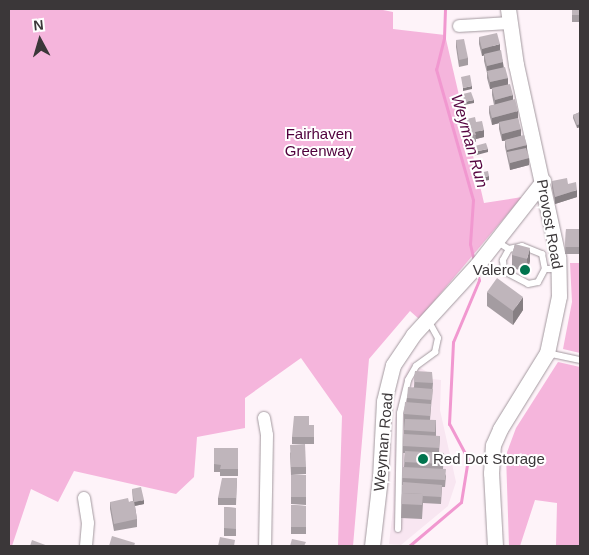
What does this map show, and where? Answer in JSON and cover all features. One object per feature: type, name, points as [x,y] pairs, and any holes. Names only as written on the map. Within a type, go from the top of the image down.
[{"type":"street","points":[[459,26],[508,16]]},
{"type":"street","name":"Provost Road","points":[[495,546],[491,474],[494,445],[500,429],[547,353],[558,305],[542,181],[508,16]]},
{"type":"street","name":"Weyman Road","points":[[372,546],[380,478],[384,401],[392,365],[427,319],[495,242],[542,181]]},
{"type":"street","points":[[264,418],[268,435],[265,546]]},
{"type":"street","points":[[84,498],[86,546]]},
{"type":"lane","points":[[495,242],[509,249],[522,246],[542,254],[552,269],[538,282],[528,284],[504,271],[504,260],[509,249]]},
{"type":"lane","points":[[398,529],[400,413],[408,380],[416,366],[435,352],[438,338],[427,319]]},
{"type":"lane","points":[[547,353],[580,360]]},
{"type":"shaded area","name":"Red Dot Storage","points":[[411,362],[432,375],[432,379],[441,380],[440,410],[456,482],[448,506],[401,545],[389,544],[393,509],[395,419],[403,379]]},
{"type":"green space","name":"Fairhaven Greenway","points":[[9,9],[378,9],[393,12],[393,29],[445,35],[484,203],[522,197],[419,319],[410,311],[369,359],[353,546],[338,546],[342,416],[301,358],[245,398],[245,428],[197,437],[194,477],[176,494],[74,471],[58,502],[31,489],[12,546],[9,546]]},
{"type":"green space","points":[[570,263],[580,263],[580,353],[563,349],[572,302]]},
{"type":"green space","points":[[558,362],[580,367],[580,546],[556,546],[557,503],[535,500],[520,546],[509,546],[506,455],[516,428]]},
{"type":"building","points":[[572,9],[580,9],[580,15],[572,15]]},
{"type":"building","points":[[497,33],[500,44],[482,49],[479,37]]},
{"type":"building","points":[[464,39],[468,58],[459,60],[456,40]]},
{"type":"building","points":[[501,50],[503,62],[487,66],[484,54]]},
{"type":"building","points":[[505,67],[508,78],[490,82],[487,71]]},
{"type":"building","points":[[470,75],[472,86],[463,88],[461,77]]},
{"type":"building","points":[[510,84],[513,95],[495,100],[492,88]]},
{"type":"building","points":[[471,92],[474,100],[464,102],[463,94]]},
{"type":"building","points":[[515,99],[518,111],[492,118],[489,106]]},
{"type":"building","points":[[580,112],[580,124],[577,125],[573,115]]},
{"type":"building","points":[[475,117],[476,122],[482,121],[484,130],[475,132],[476,135],[470,134],[467,119]]},
{"type":"building","points":[[518,118],[521,129],[502,134],[499,122]]},
{"type":"building","points":[[524,135],[527,145],[507,150],[505,140]]},
{"type":"building","points":[[486,143],[488,149],[473,152],[471,147]]},
{"type":"building","points":[[526,148],[529,158],[510,163],[507,152]]},
{"type":"building","points":[[488,171],[489,176],[480,178],[479,173]]},
{"type":"building","points":[[567,178],[568,184],[576,182],[577,190],[555,197],[552,181]]},
{"type":"building","points":[[566,229],[580,229],[580,247],[565,247]]},
{"type":"building","points":[[515,244],[530,248],[527,259],[512,255]]},
{"type":"building","points":[[497,278],[523,297],[513,311],[487,292]]},
{"type":"building","points":[[415,371],[432,372],[433,383],[414,382]]},
{"type":"building","points":[[408,387],[433,389],[432,400],[407,398]]},
{"type":"building","points":[[405,402],[431,404],[430,416],[404,414]]},
{"type":"building","points":[[294,416],[309,416],[309,425],[314,425],[314,437],[292,437]]},
{"type":"building","points":[[405,419],[436,420],[435,432],[404,430]]},
{"type":"building","points":[[404,434],[440,436],[439,448],[403,446]]},
{"type":"building","points":[[305,444],[306,467],[291,467],[290,445]]},
{"type":"building","points":[[214,448],[238,448],[238,469],[220,469],[221,465],[214,464]]},
{"type":"building","points":[[405,451],[444,453],[443,464],[404,462]]},
{"type":"building","points":[[403,467],[446,469],[445,480],[402,478]]},
{"type":"building","points":[[291,475],[306,475],[306,497],[291,497]]},
{"type":"building","points":[[222,478],[237,478],[236,498],[218,498]]},
{"type":"building","points":[[403,482],[442,485],[441,497],[402,493]]},
{"type":"building","points":[[141,487],[144,500],[134,502],[132,489]]},
{"type":"building","points":[[402,493],[423,494],[422,505],[401,504]]},
{"type":"building","points":[[128,498],[129,502],[134,501],[137,519],[114,524],[110,502]]},
{"type":"building","points":[[291,505],[306,506],[306,527],[291,527]]},
{"type":"building","points":[[224,507],[236,508],[236,529],[224,528]]},
{"type":"building","points":[[112,536],[135,543],[134,546],[109,546]]},
{"type":"building","points":[[220,537],[235,540],[234,546],[218,546]]},
{"type":"building","points":[[292,539],[306,542],[304,546],[290,546]]},
{"type":"building","points":[[32,540],[48,546],[30,546]]},
{"type":"waterway","name":"Weyman Run","points":[[445,9],[444,38],[436,69],[473,200],[470,244],[474,261]]},
{"type":"waterway","name":"Weyman Run","points":[[409,546],[461,502],[468,459],[449,424],[453,342],[479,280],[477,272]]},
{"type":"place","name":"Valero","points":[[525,270]]},
{"type":"place","name":"Red Dot Storage","points":[[423,459]]}]
